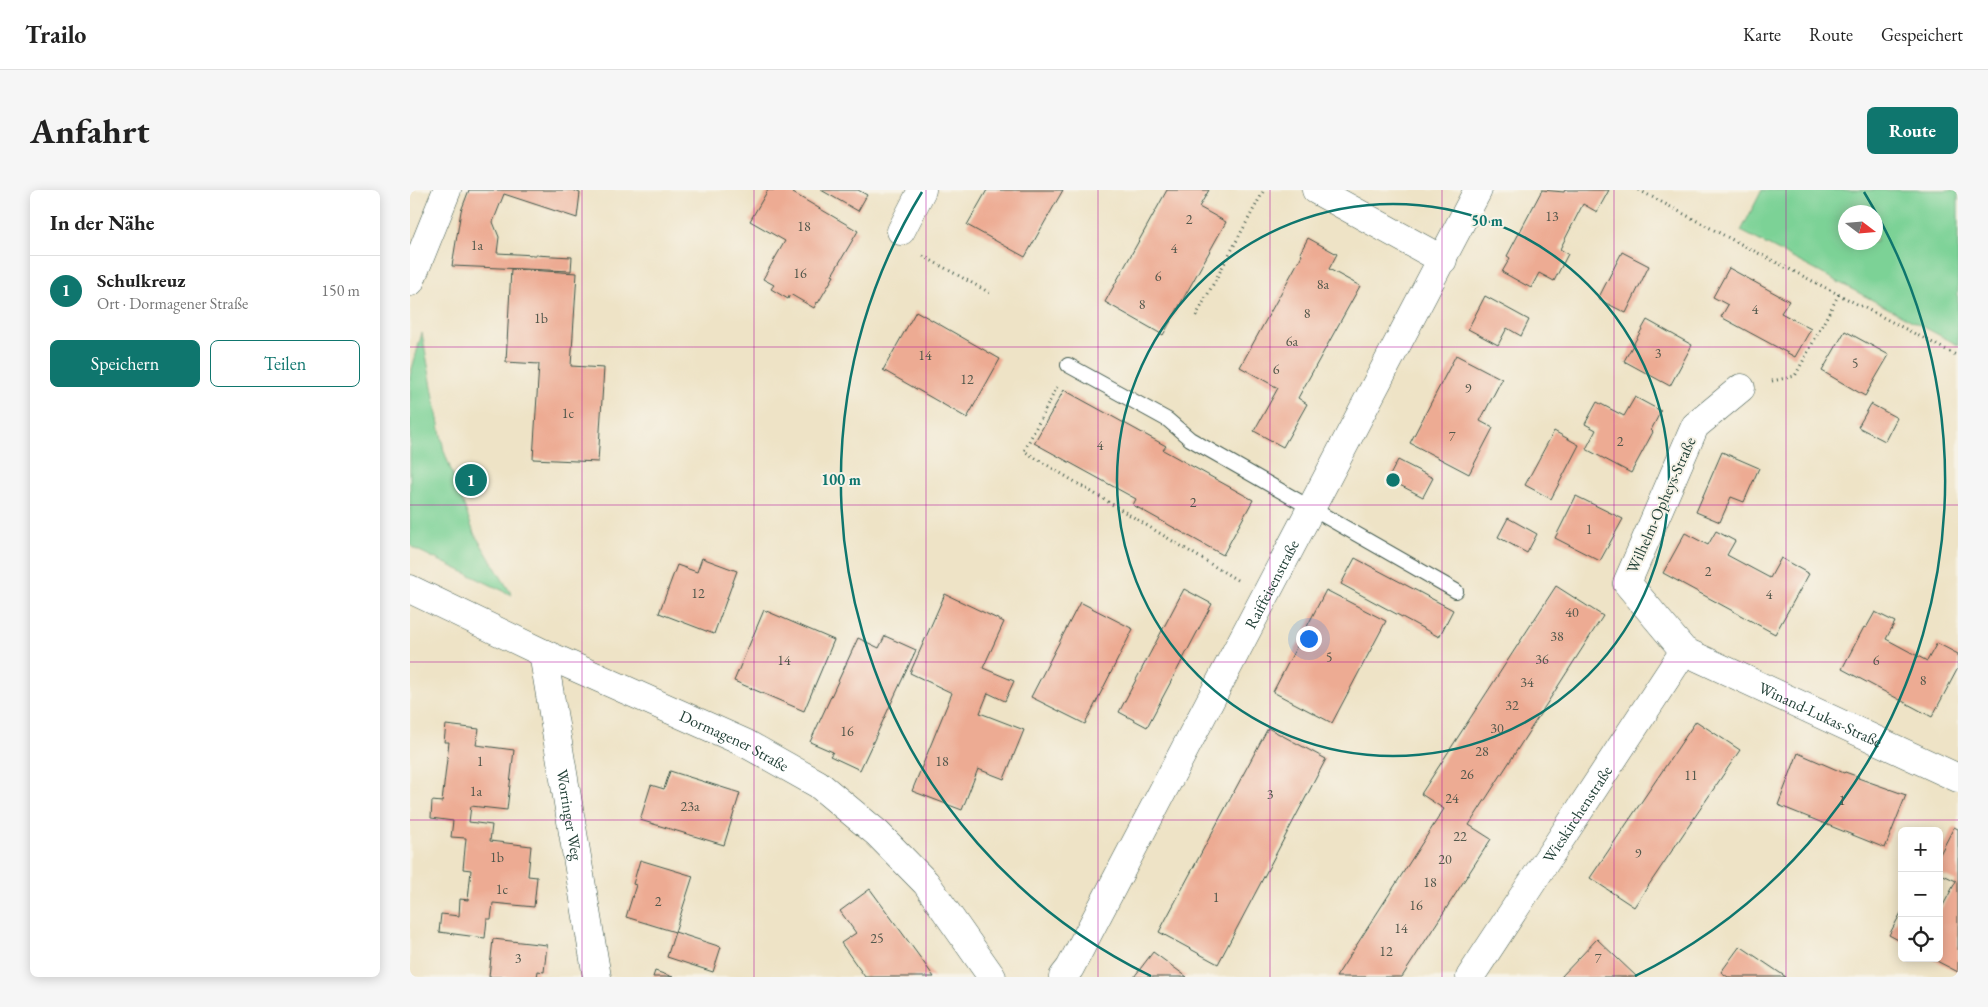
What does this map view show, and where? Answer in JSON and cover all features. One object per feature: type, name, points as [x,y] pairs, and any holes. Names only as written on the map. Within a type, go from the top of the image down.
[{"type":"street","points":[[410,282],[446,190]]},
{"type":"street","points":[[901,231],[922,190]]},
{"type":"street","points":[[1316,190],[1443,260]]},
{"type":"street","name":"Raiffeisenstraße","points":[[1063,977],[1070,968],[1266,597],[1478,190]]},
{"type":"street","name":"Wilhelm-Opheys-Straße","points":[[1684,651],[1626,583],[1695,426],[1741,388]]},
{"type":"street","name":"Dormagener Straße","points":[[410,589],[543,653],[745,743],[818,784],[877,832],[926,883],[992,977]]},
{"type":"street","name":"Winand-Lukas-Straße","points":[[1684,651],[1958,778]]},
{"type":"street","name":"Wieskirchenstraße","points":[[1470,977],[1684,651]]},
{"type":"street","name":"Worringer Weg","points":[[543,653],[597,977]]},
{"type":"lane","points":[[1068,364],[1168,420],[1190,439],[1456,590]]},
{"type":"path","points":[[1196,316],[1264,190]]},
{"type":"path","points":[[1640,190],[1958,356]]},
{"type":"path","points":[[901,231],[905,246],[992,294]]},
{"type":"path","points":[[1741,388],[1795,376],[1839,294]]},
{"type":"path","points":[[1068,364],[1024,451],[1266,597]]},
{"type":"green space","points":[[1762,190],[1958,190],[1958,345],[1741,231]]},
{"type":"green space","points":[[422,333],[444,451],[474,533],[512,595],[410,545],[410,376]]},
{"type":"building","points":[[469,190],[573,190],[580,193],[577,218],[504,194],[493,222],[499,237],[497,253],[572,257],[571,271],[452,266],[461,211]]},
{"type":"building","points":[[768,190],[794,190],[793,193],[858,231],[814,308],[790,294],[788,299],[771,289],[774,285],[763,279],[785,241],[750,221]]},
{"type":"building","points":[[821,190],[858,190],[867,195],[858,211]]},
{"type":"building","points":[[987,190],[1063,190],[1025,257],[967,225]]},
{"type":"building","points":[[1167,190],[1209,190],[1199,207],[1226,222],[1163,335],[1105,302]]},
{"type":"building","points":[[1542,190],[1564,192],[1565,190],[1609,190],[1597,212],[1583,204],[1560,249],[1568,254],[1554,281],[1539,273],[1531,288],[1502,272],[1510,258],[1507,256]]},
{"type":"building","points":[[1308,238],[1337,254],[1329,269],[1360,286],[1298,398],[1307,404],[1283,447],[1254,431],[1278,388],[1240,367],[1302,255],[1300,253]]},
{"type":"building","points":[[1622,252],[1649,266],[1626,313],[1598,299]]},
{"type":"building","points":[[1729,268],[1789,301],[1781,313],[1811,329],[1795,357],[1721,317],[1728,305],[1713,297]]},
{"type":"building","points":[[511,269],[577,273],[571,366],[604,368],[598,462],[533,459],[539,364],[506,362]]},
{"type":"building","points":[[1485,296],[1529,320],[1521,336],[1507,328],[1498,345],[1468,329]]},
{"type":"building","points":[[916,311],[1000,359],[967,418],[883,370]]},
{"type":"building","points":[[1647,320],[1692,345],[1670,386],[1624,361]]},
{"type":"building","points":[[1845,331],[1889,355],[1865,396],[1822,371]]},
{"type":"building","points":[[1456,355],[1502,379],[1480,421],[1493,428],[1469,474],[1410,443]]},
{"type":"building","points":[[1064,390],[1166,446],[1163,450],[1253,500],[1223,555],[1133,505],[1136,499],[1034,443]]},
{"type":"building","points":[[1635,397],[1661,411],[1651,430],[1653,432],[1631,473],[1586,449],[1596,430],[1585,424],[1597,402],[1624,416]]},
{"type":"building","points":[[1871,404],[1897,418],[1885,441],[1858,427]]},
{"type":"building","points":[[1554,431],[1579,445],[1551,499],[1525,485]]},
{"type":"building","points":[[1722,452],[1759,468],[1744,502],[1731,497],[1720,522],[1696,512]]},
{"type":"building","points":[[1398,460],[1433,478],[1423,497],[1388,479]]},
{"type":"building","points":[[1576,496],[1623,519],[1600,561],[1555,538]]},
{"type":"building","points":[[1508,518],[1537,534],[1527,553],[1498,537]]},
{"type":"building","points":[[1716,531],[1735,541],[1727,555],[1770,578],[1781,558],[1809,574],[1775,634],[1663,573],[1685,533],[1708,545]]},
{"type":"building","points":[[702,558],[737,571],[714,634],[659,613],[677,565],[697,572]]},
{"type":"building","points":[[1355,558],[1453,610],[1439,637],[1341,584]]},
{"type":"building","points":[[1556,586],[1603,616],[1469,825],[1491,839],[1402,977],[1336,977],[1444,809],[1421,794]]},
{"type":"building","points":[[1184,589],[1212,604],[1147,727],[1119,712]]},
{"type":"building","points":[[1326,590],[1386,621],[1332,723],[1273,692]]},
{"type":"building","points":[[945,594],[1004,622],[983,668],[1014,681],[1005,701],[988,693],[980,713],[1024,730],[1004,779],[978,769],[962,810],[912,791],[952,693],[910,673]]},
{"type":"building","points":[[1080,602],[1133,629],[1085,724],[1031,697]]},
{"type":"building","points":[[764,610],[834,640],[804,711],[734,681]]},
{"type":"building","points":[[1875,612],[1895,622],[1886,639],[1927,661],[1937,643],[1958,654],[1958,668],[1932,717],[1842,669],[1864,627],[1866,628]]},
{"type":"building","points":[[885,636],[916,650],[860,770],[830,756],[833,752],[810,742],[858,638],[879,648]]},
{"type":"building","points":[[1696,721],[1740,750],[1634,907],[1590,878]]},
{"type":"building","points":[[446,725],[479,729],[476,745],[514,750],[507,810],[471,806],[469,822],[492,825],[490,841],[531,846],[528,876],[537,877],[534,907],[493,903],[491,919],[487,919],[485,938],[439,932],[441,914],[459,916],[460,899],[468,900],[471,870],[463,869],[466,838],[451,837],[453,821],[431,818],[432,801],[442,802],[449,742],[444,742]]},
{"type":"building","points":[[1268,728],[1326,759],[1218,964],[1159,932]]},
{"type":"building","points":[[1798,753],[1844,773],[1906,795],[1885,848],[1778,805]]},
{"type":"building","points":[[670,771],[740,793],[724,845],[640,820],[651,785],[664,789]]},
{"type":"building","points":[[1954,827],[1958,829],[1958,972],[1939,962],[1943,962],[1943,905],[1956,881],[1943,875],[1943,848]]},
{"type":"building","points":[[640,860],[693,876],[675,932],[626,917],[636,885],[633,884]]},
{"type":"building","points":[[870,889],[934,977],[865,977],[841,943],[856,933],[840,911]]},
{"type":"building","points":[[1898,918],[1898,940],[1889,935]]},
{"type":"building","points":[[675,932],[721,947],[713,972],[667,957]]},
{"type":"building","points":[[493,939],[547,945],[544,972],[538,971],[537,977],[489,977]]},
{"type":"building","points":[[1597,939],[1637,977],[1561,977]]},
{"type":"building","points":[[1740,946],[1786,977],[1728,977],[1721,972]]},
{"type":"building","points":[[1153,952],[1187,977],[1134,977]]},
{"type":"building","points":[[655,971],[673,977],[653,977]]},
{"type":"place","name":"Schulkreuz","points":[[471,480]]}]
